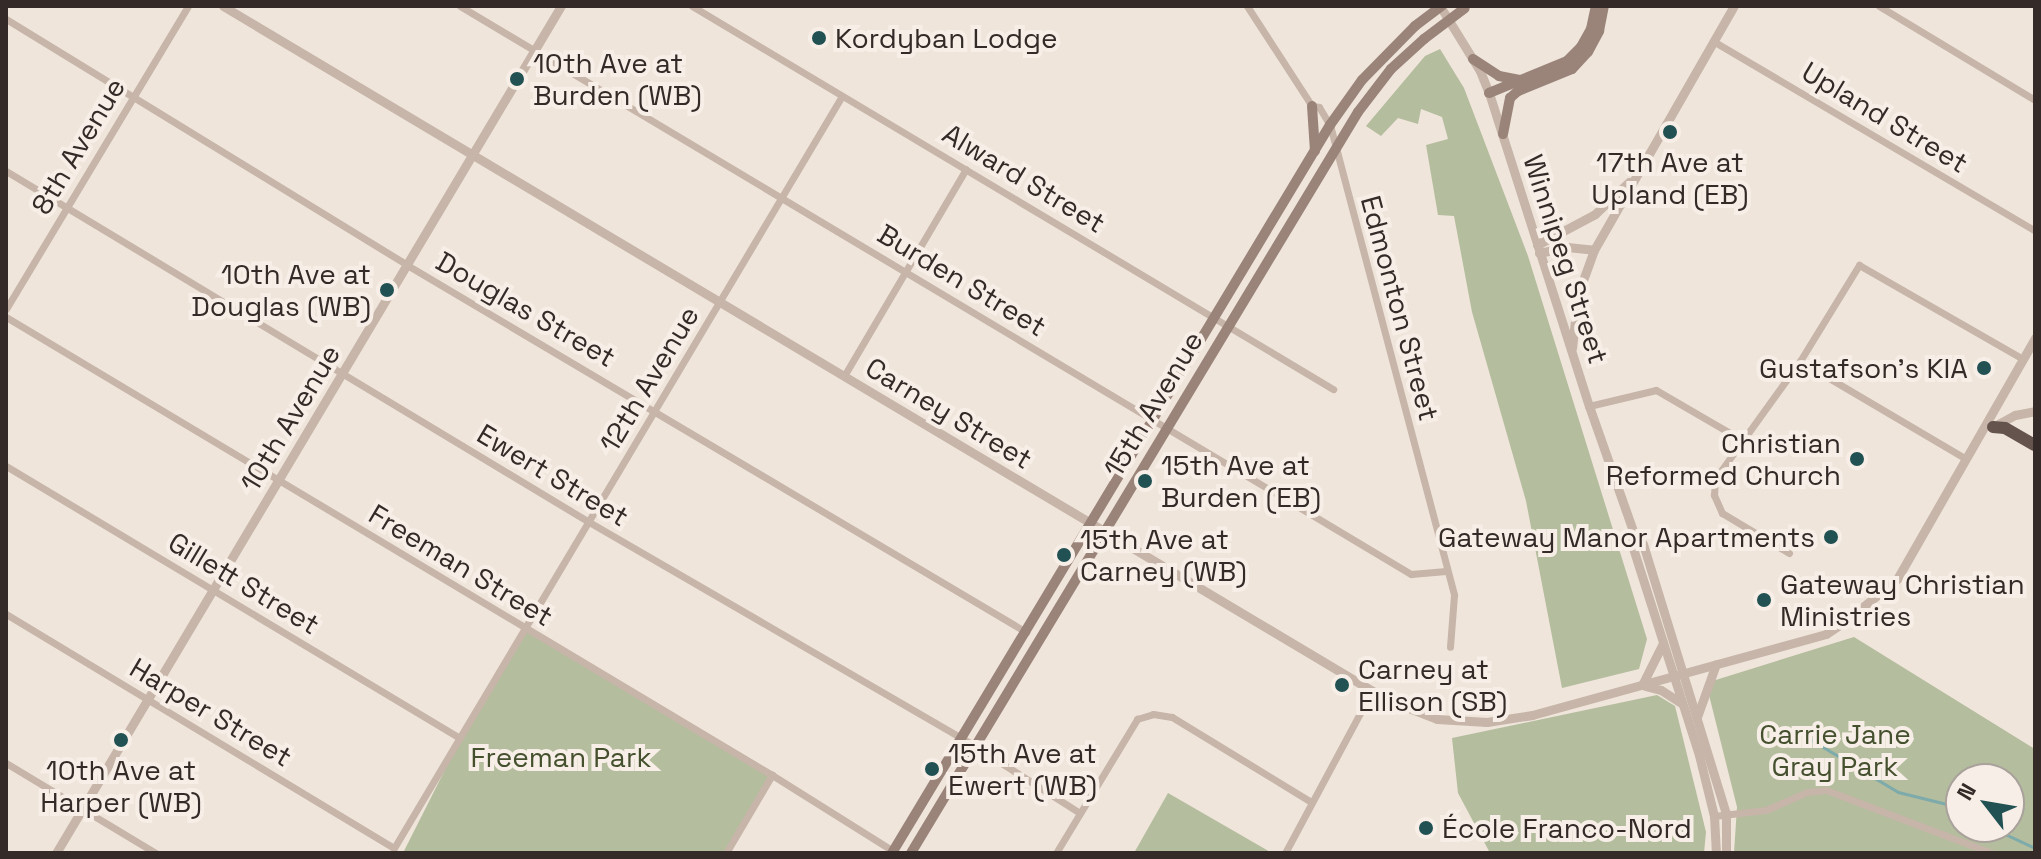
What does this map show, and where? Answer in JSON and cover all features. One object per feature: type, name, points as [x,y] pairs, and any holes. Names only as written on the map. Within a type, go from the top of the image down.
[{"type":"highway","points":[[1993,427],[2005,428],[2035,445]]},
{"type":"main road","name":"15th Avenue","points":[[893,852],[1330,125],[1362,80],[1415,26],[1441,6]]},
{"type":"main road","points":[[1489,93],[1554,69],[1581,47],[1591,29],[1596,6]]},
{"type":"main road","points":[[1503,134],[1510,98],[1518,91],[1572,69],[1588,52],[1599,31],[1604,6]]},
{"type":"main road","name":"15th Avenue","points":[[911,853],[1335,147],[1374,90],[1424,39],[1466,7]]},
{"type":"main road","points":[[1473,59],[1499,76],[1522,80]]},
{"type":"main road","points":[[1312,106],[1315,153]]},
{"type":"street","name":"8th Avenue","points":[[6,309],[188,6]]},
{"type":"street","name":"Carney Street","points":[[223,6],[1397,706],[1437,719],[1487,722],[1532,715],[1826,634],[1863,610],[1897,579],[2035,338]]},
{"type":"street","name":"Burden Street","points":[[460,6],[1411,574],[1446,571]]},
{"type":"street","name":"10th Avenue","points":[[56,853],[561,6]]},
{"type":"street","name":"Alward Street","points":[[692,6],[1333,389]]},
{"type":"street","points":[[1247,6],[1312,106],[1319,107],[1330,125]]},
{"type":"street","name":"Winnipeg Street","points":[[1441,6],[1473,59],[1489,93],[1589,406],[1634,534],[1643,544],[1679,675]]},
{"type":"street","points":[[1572,351],[1578,294],[1594,250],[1631,180],[1734,6]]},
{"type":"street","points":[[1879,6],[2035,100]]},
{"type":"street","name":"Douglas Street","points":[[6,19],[407,265],[1026,632]]},
{"type":"street","name":"Upland Street","points":[[1713,41],[2035,231]]},
{"type":"street","name":"12th Avenue","points":[[394,848],[842,96]]},
{"type":"street","name":"Edmonton Street","points":[[1330,125],[1454,595],[1450,647]]},
{"type":"street","points":[[844,376],[966,169]]},
{"type":"street","name":"Ewert Street","points":[[6,171],[589,522],[975,746],[1080,813]]},
{"type":"street","points":[[1538,249],[1595,214],[1631,180]]},
{"type":"street","points":[[1538,249],[1567,247],[1594,250]]},
{"type":"street","points":[[1789,553],[1722,513],[1714,495],[1715,479],[1800,361],[1859,265],[2023,359]]},
{"type":"street","name":"Freeman Street","points":[[6,317],[277,482],[772,775],[893,852]]},
{"type":"street","points":[[1800,361],[1965,458]]},
{"type":"street","points":[[1589,406],[1656,390],[1742,440]]},
{"type":"street","points":[[1980,435],[2015,415],[2035,411]]},
{"type":"street","name":"Gillett Street","points":[[6,466],[460,738]]},
{"type":"street","name":"Winnipeg Street","points":[[1634,534],[1632,545],[1663,643],[1679,675]]},
{"type":"street","name":"Harper Street","points":[[6,614],[394,848]]},
{"type":"street","points":[[1663,643],[1642,685],[1661,690],[1683,705]]},
{"type":"street","points":[[1697,717],[1716,664]]},
{"type":"street","points":[[1679,675],[1683,705],[1714,816],[1716,853]]},
{"type":"street","points":[[1679,675],[1697,717],[1726,814],[1726,853]]},
{"type":"street","points":[[1285,853],[1372,691]]},
{"type":"street","points":[[1056,853],[1137,719],[1153,714],[1172,717],[1311,802]]},
{"type":"street","points":[[6,763],[156,853]]},
{"type":"street","points":[[726,853],[772,775]]},
{"type":"street","points":[[1714,816],[1766,810],[1807,792],[1826,790],[1992,853]]},
{"type":"green space","points":[[1440,49],[1464,88],[1528,256],[1647,639],[1639,669],[1562,688],[1526,501],[1472,312],[1454,216],[1438,215],[1426,145],[1448,139],[1442,117],[1421,109],[1418,124],[1398,118],[1381,136],[1366,126],[1425,56]]},
{"type":"green space","name":"Freeman Park","points":[[528,628],[773,772],[726,853],[403,853],[461,738]]},
{"type":"green space","name":"Carrie Jane Gray Park","points":[[1854,637],[2035,749],[2035,853],[1734,853],[1737,807],[1706,683]]},
{"type":"green space","points":[[1657,695],[1675,706],[1706,832],[1704,853],[1490,853],[1458,793],[1452,738]]},
{"type":"green space","points":[[1168,793],[1272,853],[1134,853]]},
{"type":"waterway","points":[[1808,738],[1898,792],[1945,804]]},
{"type":"waterway","points":[[2024,843],[2035,848]]},
{"type":"place","name":"Kordyban Lodge","points":[[819,38]]},
{"type":"place","name":"10th Ave at Burden (WB)","points":[[517,79]]},
{"type":"place","name":"17th Ave at Upland (EB)","points":[[1670,132]]},
{"type":"place","name":"10th Ave at Douglas (WB)","points":[[387,290]]},
{"type":"place","name":"Gustafson's KIA","points":[[1984,368]]},
{"type":"place","name":"Christian Reformed Church","points":[[1857,459]]},
{"type":"place","name":"15th Ave at Burden (EB)","points":[[1145,481]]},
{"type":"place","name":"Gateway Manor Apartments","points":[[1831,537]]},
{"type":"place","name":"15th Ave at Carney (WB)","points":[[1064,555]]},
{"type":"place","name":"Gateway Christian Ministries","points":[[1764,600]]},
{"type":"place","name":"Carney at Ellison (SB)","points":[[1342,685]]},
{"type":"place","name":"10th Ave at Harper (WB)","points":[[121,740]]},
{"type":"place","name":"15th Ave at Ewert (WB)","points":[[932,769]]},
{"type":"place","name":"École Franco-Nord","points":[[1426,828]]}]
